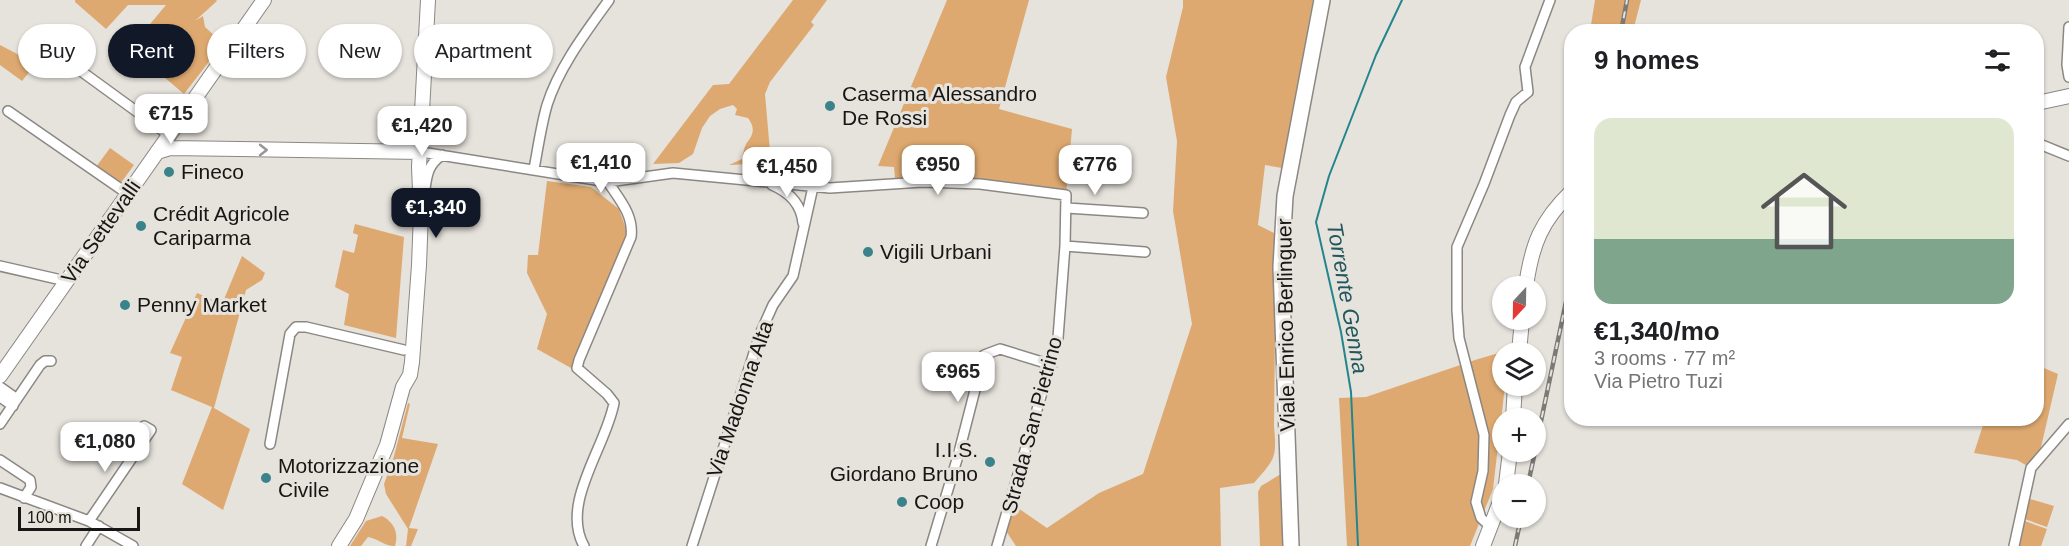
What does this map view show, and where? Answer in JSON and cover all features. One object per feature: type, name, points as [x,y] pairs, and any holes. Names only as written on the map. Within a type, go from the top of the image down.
[{"type":"main road","name":"Via Settevalli","points":[[2,368],[264,0]]},
{"type":"main road","points":[[404,387],[402,373],[417,172],[421,152],[428,0]]},
{"type":"main road","name":"Viale Enrico Berlinguer","points":[[1292,546],[1281,267],[1285,196],[1322,0]]},
{"type":"main road","points":[[2044,102],[2069,96]]},
{"type":"main road","points":[[184,115],[182,132],[185,138],[205,150]]},
{"type":"main road","points":[[392,151],[413,144],[422,126]]},
{"type":"main road","points":[[157,152],[170,148],[421,152]]},
{"type":"main road","points":[[339,546],[357,519],[387,445],[404,387],[410,375],[412,362],[421,213],[417,172],[409,160],[392,151]]},
{"type":"main road","points":[[1528,276],[1538,237],[1550,213],[1564,199]]},
{"type":"main road","points":[[1483,546],[1491,527]]},
{"type":"street","points":[[534,169],[552,91],[566,65],[609,0]]},
{"type":"street","points":[[1491,527],[1480,518],[1477,510],[1477,492],[1484,456],[1484,435],[1462,353],[1457,310],[1457,248],[1510,115],[1516,102],[1528,92],[1525,67],[1550,0]]},
{"type":"street","points":[[2069,27],[2067,65],[2069,77]]},
{"type":"street","points":[[91,78],[169,135]]},
{"type":"street","points":[[8,111],[128,194]]},
{"type":"street","points":[[2044,146],[2069,156]]},
{"type":"street","points":[[421,152],[608,182],[674,172],[813,187]]},
{"type":"street","points":[[421,213],[426,176],[430,166],[442,155]]},
{"type":"street","points":[[584,546],[579,534],[579,494],[604,436],[614,403],[608,394],[577,368],[631,237],[632,228],[631,218],[608,182]]},
{"type":"street","points":[[764,182],[779,188],[796,201],[802,217],[803,229]]},
{"type":"street","name":"Strada San Pietrino","points":[[813,187],[836,188],[923,182],[980,184],[1066,195],[1065,246],[1058,338],[1052,365],[997,546]]},
{"type":"street","name":"Via Madonna Alta","points":[[692,546],[760,334],[773,305],[793,276],[813,187]]},
{"type":"street","points":[[1067,208],[1143,213]]},
{"type":"street","points":[[1065,246],[1145,252]]},
{"type":"street","points":[[0,266],[66,281]]},
{"type":"street","points":[[270,444],[290,334],[296,327],[306,327],[404,350]]},
{"type":"street","points":[[931,546],[958,456],[984,356],[1000,349],[1052,365]]},
{"type":"street","points":[[0,424],[40,365],[51,361]]},
{"type":"street","points":[[0,387],[15,402]]},
{"type":"street","points":[[0,397],[15,402]]},
{"type":"street","points":[[2014,546],[2031,468],[2069,424]]},
{"type":"street","points":[[89,521],[151,430],[144,426]]},
{"type":"street","points":[[0,460],[30,480],[31,487],[24,498]]},
{"type":"street","points":[[0,488],[89,521],[133,546]]},
{"type":"street","points":[[86,546],[99,526]]},
{"type":"shaded area","points":[[75,0],[216,0],[195,21],[203,16],[207,29],[207,64],[184,94],[165,78],[195,78],[195,24],[150,24],[166,5],[128,5],[108,24],[106,29]]},
{"type":"shaded area","points":[[793,0],[827,0],[811,22],[814,25],[770,82],[765,94],[771,163],[729,165],[742,159],[745,146],[753,132],[748,118],[735,115],[737,109],[733,105],[720,109],[710,116],[702,128],[693,154],[679,163],[653,164],[713,85],[729,84]]},
{"type":"shaded area","points":[[947,0],[1029,0],[999,109],[1072,129],[1066,195],[914,182],[895,178],[894,167],[878,166]]},
{"type":"shaded area","points":[[1183,0],[1313,0],[1282,168],[1265,165],[1258,225],[1276,234],[1275,452],[1270,463],[1254,483],[1220,488],[1221,546],[1016,546],[1006,531],[1015,506],[1047,528],[1099,493],[1143,474],[1192,324],[1173,211],[1177,141],[1166,77]]},
{"type":"shaded area","points":[[1595,0],[1641,0],[1635,24],[1591,24]]},
{"type":"shaded area","points":[[0,45],[18,54],[18,78],[24,78],[22,81],[0,65]]},
{"type":"shaded area","points":[[110,148],[134,165],[120,184],[96,167]]},
{"type":"shaded area","points":[[547,181],[591,187],[619,209],[628,235],[626,245],[571,368],[537,349],[547,314],[527,273],[528,255],[538,255]]},
{"type":"shaded area","points":[[355,224],[404,237],[396,338],[344,325],[349,294],[335,287],[343,250],[354,253],[358,235],[353,233]]},
{"type":"shaded area","points":[[242,256],[265,273],[262,280],[246,290],[214,408],[250,429],[223,510],[182,484],[212,407],[171,390],[182,357],[170,353],[197,293],[222,304]]},
{"type":"shaded area","points":[[1492,355],[1492,396],[1504,396],[1502,408],[1492,408],[1492,462],[1496,462],[1495,474],[1492,474],[1492,491],[1470,546],[1347,546],[1339,398],[1366,397]]},
{"type":"shaded area","points":[[2044,368],[2058,374],[2038,460],[2031,468],[2017,460],[1974,453],[1983,426],[2044,426]]},
{"type":"shaded area","points":[[408,403],[410,404],[402,438],[438,444],[409,528],[418,529],[411,546],[406,546],[408,529],[386,494],[384,484]]},
{"type":"shaded area","points":[[1281,474],[1283,546],[1260,546],[1258,492],[1261,486]]},
{"type":"shaded area","points":[[2023,497],[2054,506],[2047,527],[2019,517]]},
{"type":"shaded area","points":[[382,516],[390,521],[394,528],[395,546],[368,537],[361,546],[350,546],[366,521]]},
{"type":"shaded area","points":[[2019,519],[2047,529],[2041,546],[2014,546]]},
{"type":"waterway","name":"Torrente Genna","points":[[1358,546],[1351,392],[1341,332],[1316,222],[1329,176],[1376,55],[1402,0]]},
{"type":"railway","points":[[1622,24],[1627,0]]},
{"type":"railway","points":[[1544,408],[1564,311]]},
{"type":"railway","points":[[1530,474],[1533,462]]},
{"type":"railway","points":[[1515,546],[1519,528]]},
{"type":"place","name":"Caserma Alessandro De Rossi","points":[[830,106]]},
{"type":"place","name":"Fineco","points":[[169,172]]},
{"type":"place","name":"Crédit Agricole Cariparma","points":[[141,226]]},
{"type":"place","name":"Vigili Urbani","points":[[868,252]]},
{"type":"place","name":"Penny Market","points":[[125,305]]},
{"type":"place","name":"I.I.S. Giordano Bruno","points":[[990,462]]},
{"type":"place","name":"Motorizzazione Civile","points":[[266,478]]},
{"type":"place","name":"Coop","points":[[902,502]]}]
